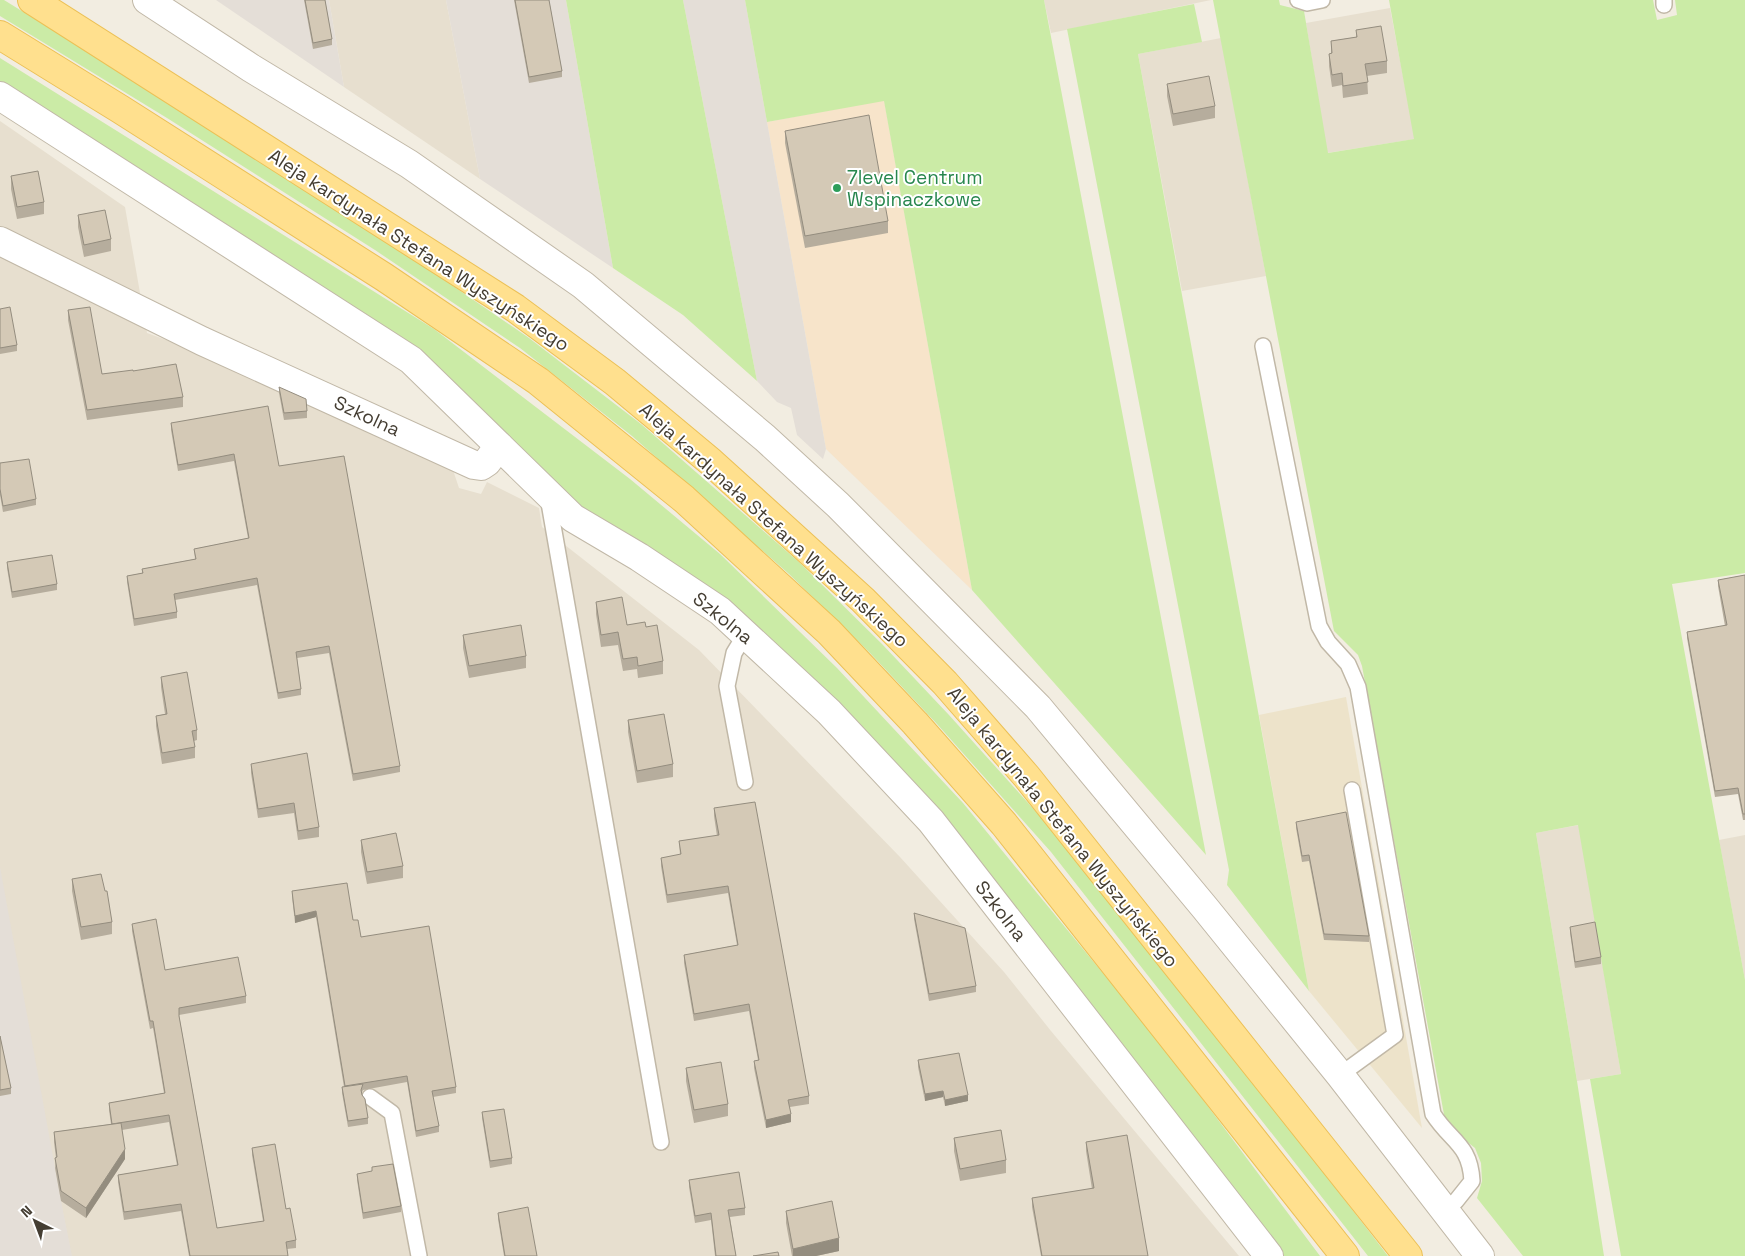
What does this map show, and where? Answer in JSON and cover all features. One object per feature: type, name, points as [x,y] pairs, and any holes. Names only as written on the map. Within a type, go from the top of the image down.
[{"type":"main road","name":"Aleja kardynała Stefana Wyszyńskiego","points":[[32,0],[515,308],[614,382],[711,462],[863,600],[945,683],[1027,777],[1408,1256]]},
{"type":"main road","points":[[0,35],[384,277],[538,381],[684,499],[829,632],[915,723],[1004,824],[1345,1256]]},
{"type":"street","points":[[147,0],[250,68],[409,164],[583,285],[766,438],[838,505],[1038,707],[1205,908],[1340,1075],[1480,1256]]},
{"type":"street","points":[[0,96],[410,360],[500,446]]},
{"type":"street","name":"Szkolna","points":[[0,241],[202,340],[474,465],[482,466],[500,446],[573,518],[639,557],[712,606],[829,712],[931,821],[1269,1256]]},
{"type":"lane","points":[[1298,0],[1307,3],[1322,0]]},
{"type":"lane","points":[[1263,346],[1319,626],[1328,642],[1348,664],[1358,687],[1433,1114],[1439,1124],[1465,1151],[1471,1167],[1472,1181],[1446,1211]]},
{"type":"lane","points":[[547,493],[661,1142]]},
{"type":"lane","points":[[745,635],[734,653],[727,686],[745,782]]},
{"type":"lane","points":[[1340,1075],[1395,1035],[1352,790]]},
{"type":"lane","points":[[370,1097],[392,1113],[419,1256]]},
{"type":"shaded area","points":[[216,0],[329,0],[344,87]]},
{"type":"shaded area","points":[[329,0],[446,0],[480,179],[344,87]]},
{"type":"shaded area","points":[[446,0],[566,0],[613,268],[480,179]]},
{"type":"shaded area","points":[[683,0],[745,0],[826,449],[823,459],[797,435],[791,408],[777,402],[757,381]]},
{"type":"shaded area","points":[[1044,0],[1211,0],[1051,33]]},
{"type":"shaded area","points":[[1390,8],[1415,139],[1327,153],[1306,23]]},
{"type":"shaded area","points":[[1221,38],[1266,276],[1182,291],[1138,54]]},
{"type":"shaded area","points":[[884,100],[972,590],[826,449],[767,122]]},
{"type":"shaded area","points":[[0,121],[125,207],[147,333],[213,357],[451,464],[459,488],[481,494],[487,482],[539,508],[542,527],[699,650],[900,857],[1004,972],[1239,1256],[0,1256]]},
{"type":"shaded area","points":[[1346,697],[1422,1128],[1309,991],[1259,715]]},
{"type":"shaded area","points":[[1579,825],[1621,1074],[1577,1081],[1536,833]]},
{"type":"shaded area","points":[[1745,835],[1745,980],[1719,840]]},
{"type":"shaded area","points":[[0,867],[62,1206],[72,1256],[0,1256]]},
{"type":"green space","points":[[0,0],[4,0],[176,106],[383,238],[529,338],[641,424],[800,563],[882,644],[949,715],[1065,844],[1174,979],[1388,1256],[1368,1256],[1051,852],[937,724],[870,653],[789,574],[632,436],[520,348],[375,250],[167,118],[0,16]]},
{"type":"green space","points":[[566,0],[683,0],[757,381],[683,315],[613,268]]},
{"type":"green space","points":[[745,0],[1044,0],[1206,855],[972,590],[884,101],[767,122]]},
{"type":"green space","points":[[1213,0],[1279,0],[1280,5],[1304,11],[1328,153],[1414,139],[1389,0],[1653,0],[1657,20],[1677,15],[1675,0],[1745,0],[1745,573],[1672,584],[1745,980],[1745,1256],[1621,1256],[1590,1079],[1621,1074],[1578,825],[1536,833],[1604,1256],[1523,1256],[1477,1198],[1482,1181],[1481,1163],[1475,1148],[1456,1133],[1445,1120],[1362,666],[1358,655],[1334,631]]},
{"type":"green space","points":[[1194,4],[1202,42],[1138,54],[1309,991],[1227,885],[1229,870],[1067,29]]},
{"type":"green space","points":[[0,58],[434,329],[630,479],[720,554],[837,668],[963,803],[1162,1045],[1320,1256],[1284,1256],[1137,1065],[939,819],[610,527],[562,492],[512,446],[0,84]]},
{"type":"building","points":[[305,0],[325,0],[332,39],[313,43]]},
{"type":"building","points":[[515,0],[549,0],[562,71],[529,77]]},
{"type":"building","points":[[1381,26],[1387,61],[1365,64],[1368,82],[1343,86],[1342,73],[1332,75],[1329,54],[1332,53],[1331,41],[1357,37],[1356,30]]},
{"type":"building","points":[[1209,76],[1215,106],[1173,114],[1167,84]]},
{"type":"building","name":"7level Centrum Wspinaczkowe","points":[[869,115],[888,221],[805,236],[785,131]]},
{"type":"building","points":[[38,171],[44,202],[17,207],[11,176]]},
{"type":"building","points":[[105,210],[111,239],[84,245],[78,215]]},
{"type":"building","points":[[10,307],[17,345],[0,348],[0,309]]},
{"type":"building","points":[[90,307],[102,374],[176,364],[183,397],[87,410],[68,310]]},
{"type":"building","points":[[279,387],[306,399],[307,411],[284,413]]},
{"type":"building","points":[[268,406],[279,466],[344,456],[400,766],[353,774],[329,646],[296,652],[301,689],[278,693],[257,578],[174,594],[177,612],[134,619],[127,576],[143,573],[142,569],[196,559],[194,549],[249,538],[234,454],[178,465],[171,423]]},
{"type":"building","points":[[29,459],[36,499],[3,506],[0,489],[0,463]]},
{"type":"building","points":[[52,555],[57,584],[12,592],[7,562]]},
{"type":"building","points":[[1745,575],[1745,814],[1743,814],[1738,788],[1715,791],[1687,632],[1727,625],[1718,580]]},
{"type":"building","points":[[622,597],[627,625],[645,622],[646,627],[657,625],[663,661],[638,666],[637,657],[623,659],[618,632],[601,635],[596,602]]},
{"type":"building","points":[[521,625],[526,656],[469,666],[463,635]]},
{"type":"building","points":[[187,672],[197,730],[192,731],[195,747],[162,753],[156,716],[167,714],[161,677]]},
{"type":"building","points":[[664,714],[673,764],[637,771],[628,720]]},
{"type":"building","points":[[307,753],[319,827],[298,831],[294,803],[258,809],[251,764]]},
{"type":"building","points":[[755,802],[809,1096],[788,1100],[791,1114],[766,1120],[754,1061],[759,1060],[749,1004],[694,1014],[684,955],[738,945],[728,886],[667,895],[661,858],[681,854],[679,841],[719,835],[714,808]]},
{"type":"building","points":[[1346,812],[1369,936],[1324,934],[1309,855],[1302,856],[1296,822]]},
{"type":"building","points":[[396,833],[403,866],[367,872],[361,840]]},
{"type":"building","points":[[101,874],[105,891],[107,891],[112,922],[81,927],[72,879]]},
{"type":"building","points":[[347,883],[353,920],[358,920],[361,937],[429,926],[456,1087],[432,1091],[439,1126],[416,1131],[407,1076],[345,1086],[316,911],[295,916],[292,891]]},
{"type":"building","points":[[914,913],[965,928],[976,986],[929,994]]},
{"type":"building","points":[[156,919],[165,970],[238,957],[246,996],[179,1008],[179,1016],[217,1228],[264,1221],[252,1148],[275,1144],[286,1209],[290,1208],[296,1240],[286,1242],[288,1256],[190,1256],[181,1204],[124,1212],[118,1175],[178,1165],[169,1115],[112,1124],[109,1103],[165,1093],[153,1021],[150,1021],[132,924]]},
{"type":"building","points":[[1595,922],[1601,957],[1575,962],[1570,927]]},
{"type":"building","points":[[0,1036],[11,1088],[0,1090]]},
{"type":"building","points":[[959,1053],[968,1095],[945,1100],[943,1091],[925,1094],[918,1060]]},
{"type":"building","points":[[721,1062],[728,1104],[694,1110],[686,1068]]},
{"type":"building","points":[[363,1084],[361,1090],[365,1099],[368,1118],[348,1121],[342,1087]]},
{"type":"building","points":[[504,1109],[512,1158],[490,1161],[482,1112]]},
{"type":"building","points":[[121,1123],[125,1149],[86,1208],[61,1191],[55,1158],[57,1157],[54,1132]]},
{"type":"building","points":[[1001,1130],[1006,1160],[960,1169],[954,1138]]},
{"type":"building","points":[[1127,1135],[1148,1256],[1042,1256],[1032,1198],[1094,1188],[1086,1142]]},
{"type":"building","points":[[393,1164],[401,1206],[363,1213],[357,1174],[372,1171],[372,1167]]},
{"type":"building","points":[[739,1172],[745,1208],[728,1210],[736,1256],[716,1256],[711,1213],[695,1216],[689,1180]]},
{"type":"building","points":[[832,1201],[839,1238],[793,1249],[786,1211]]},
{"type":"building","points":[[528,1207],[537,1256],[505,1256],[498,1213]]},
{"type":"building","points":[[778,1252],[779,1256],[753,1256]]},
{"type":"place","name":"7level Centrum Wspinaczkowe","points":[[837,188]]}]
